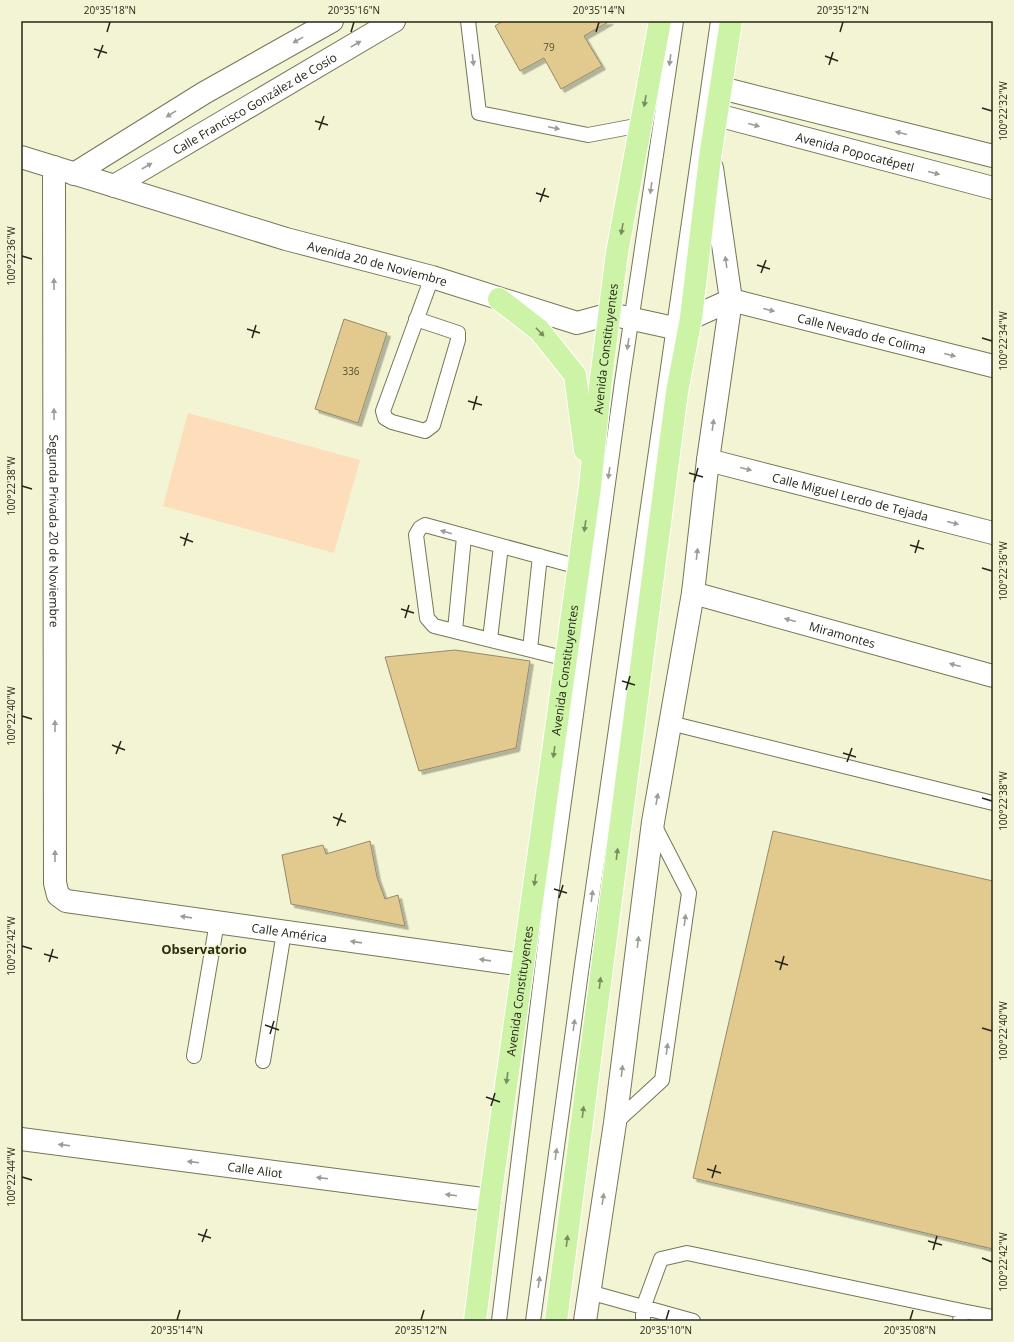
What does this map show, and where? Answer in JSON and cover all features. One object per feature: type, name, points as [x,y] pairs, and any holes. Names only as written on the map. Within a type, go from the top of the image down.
[{"type":"main road","name":"Avenida Constituyentes","points":[[475,1321],[490,1200],[590,487],[617,253],[660,21]]},
{"type":"main road","points":[[556,1321],[676,392],[682,323],[717,115],[731,21]]},
{"type":"main road","points":[[499,299],[539,330],[576,376],[590,487]]},
{"type":"street","points":[[64,171],[332,21]]},
{"type":"street","name":"Calle Francisco González de Cosío","points":[[114,186],[394,21]]},
{"type":"street","points":[[721,88],[993,156]]},
{"type":"street","name":"Avenida Popocatépetl","points":[[717,115],[993,188]]},
{"type":"street","name":"Avenida 20 de Noviembre","points":[[21,157],[286,239],[432,277],[577,323],[610,314],[632,318],[682,323]]},
{"type":"street","points":[[585,1321],[615,1123],[653,822],[693,593],[708,460],[731,300],[710,158]]},
{"type":"street","name":"Segunda Privada 20 de Noviembre","points":[[58,894],[55,883],[64,171]]},
{"type":"street","points":[[682,323],[731,300]]},
{"type":"street","name":"Calle Nevado de Colima","points":[[731,300],[993,366]]},
{"type":"street","name":"Calle Miguel Lerdo de Tejada","points":[[708,460],[993,533]]},
{"type":"street","name":"Miramontes","points":[[693,593],[993,676]]},
{"type":"street","name":"Calle América","points":[[58,894],[66,900],[523,965]]},
{"type":"street","name":"Calle Aliot","points":[[21,1139],[490,1200]]},
{"type":"lane","points":[[468,21],[479,113],[588,135],[641,125]]},
{"type":"lane","points":[[499,1321],[552,888],[632,318],[676,21]]},
{"type":"lane","points":[[534,1321],[586,934],[682,323],[718,21]]},
{"type":"lane","points":[[416,319],[458,333],[458,340],[433,425],[425,431],[392,422],[385,418],[383,411],[416,319],[432,277]]},
{"type":"lane","points":[[567,659],[434,626],[427,618],[416,535],[420,528],[425,525],[464,537],[579,567]]},
{"type":"lane","points":[[455,630],[464,537]]},
{"type":"lane","points":[[490,639],[501,546]]},
{"type":"lane","points":[[530,649],[540,556]]},
{"type":"lane","points":[[670,723],[993,803]]},
{"type":"lane","points":[[615,1123],[662,1080],[689,893],[653,822]]},
{"type":"lane","points":[[194,1056],[217,922]]},
{"type":"lane","points":[[263,1061],[284,932]]},
{"type":"lane","points":[[643,1314],[661,1259],[687,1253],[961,1316],[993,1317]]},
{"type":"lane","points":[[589,1292],[643,1314],[693,1321]]},
{"type":"shaded area","points":[[188,413],[360,460],[334,553],[163,506]]},
{"type":"building","points":[[503,21],[610,21],[584,36],[602,66],[561,89],[544,58],[520,71],[495,26]]},
{"type":"building","points":[[344,319],[387,333],[358,423],[315,409]]},
{"type":"building","points":[[455,650],[530,661],[516,748],[419,771],[385,657]]},
{"type":"building","points":[[773,831],[993,881],[993,1249],[693,1178]]},
{"type":"building","points":[[370,841],[377,877],[385,899],[398,895],[405,926],[291,904],[282,855],[323,845],[326,854]]},
{"type":"district","name":"Observatorio","points":[[204,949]]}]
